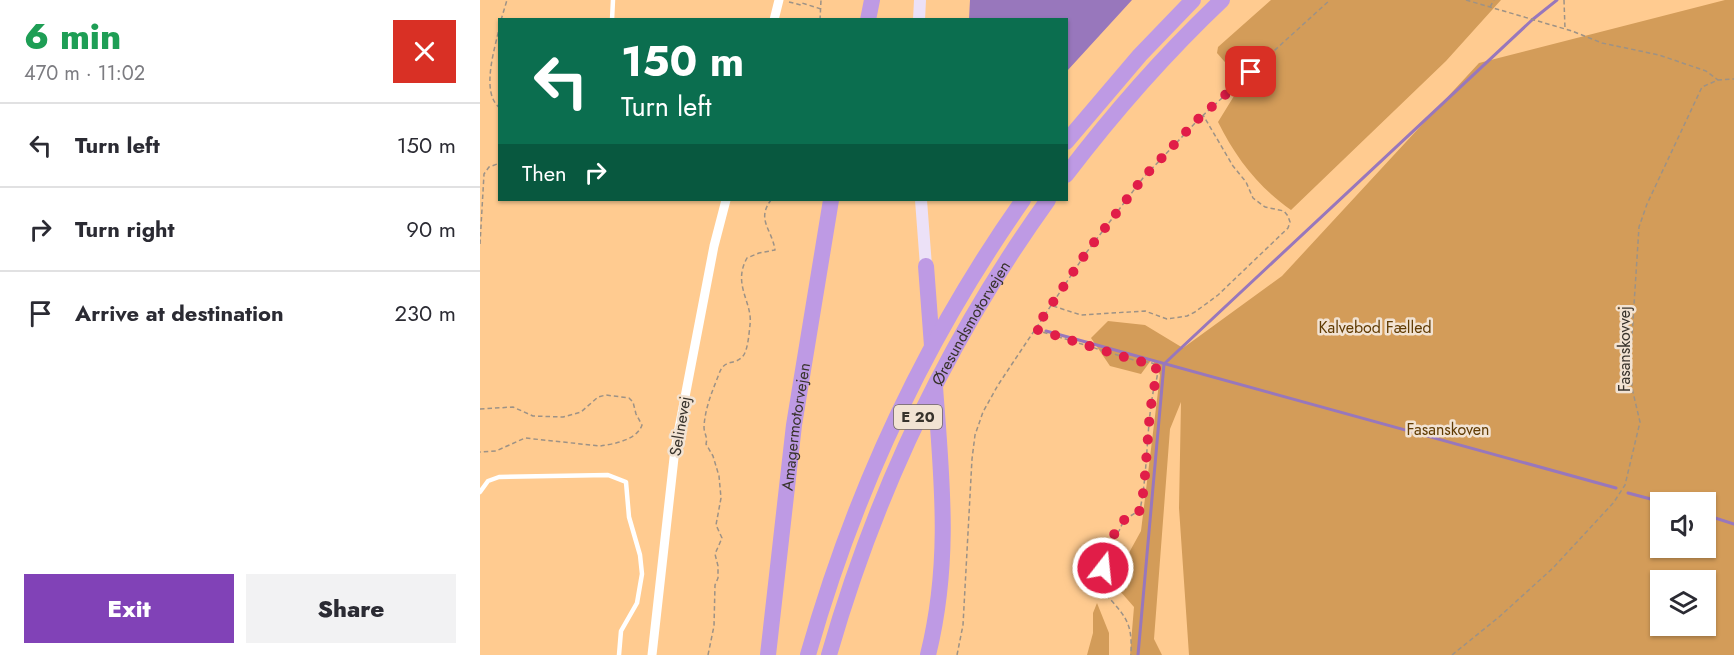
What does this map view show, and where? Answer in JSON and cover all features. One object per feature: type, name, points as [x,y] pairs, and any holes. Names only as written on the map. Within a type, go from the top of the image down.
[{"type":"highway","points":[[868,18],[873,0]]},
{"type":"highway","points":[[1068,140],[1140,55],[1193,0]]},
{"type":"highway","points":[[1068,172],[1151,72],[1222,0]]},
{"type":"highway","name":"Amagermotorvejen","points":[[768,655],[794,425],[831,201]]},
{"type":"highway","name":"Øresundsmotorvejen","points":[[808,655],[848,531],[899,411],[960,297],[1022,201]]},
{"type":"highway","name":"Øresundsmotorvejen","points":[[829,655],[867,539],[918,418],[981,302],[1047,201]]},
{"type":"highway","points":[[926,266],[944,526],[943,570],[928,655]]},
{"type":"street","points":[[775,18],[783,0]]},
{"type":"street","points":[[919,18],[920,0]]},
{"type":"street","name":"Selinevej","points":[[652,655],[675,449],[714,246],[726,201]]},
{"type":"street","points":[[921,201],[926,266]]},
{"type":"lane","points":[[612,18],[613,0]]},
{"type":"lane","points":[[480,492],[488,481],[499,477],[608,475],[626,482],[629,517],[640,555],[642,574],[637,603],[621,631],[619,655]]},
{"type":"path","points":[[502,18],[507,0]]},
{"type":"path","points":[[783,0],[821,9]]},
{"type":"path","points":[[820,18],[821,0]]},
{"type":"path","points":[[957,655],[963,625],[975,435],[983,412],[998,385],[1086,253],[1143,178],[1203,115],[1330,0]]},
{"type":"path","points":[[1466,0],[1565,29],[1602,43],[1659,55],[1706,71],[1718,80],[1734,79]]},
{"type":"path","points":[[1490,7],[1494,0]]},
{"type":"path","points":[[1564,0],[1565,29]]},
{"type":"path","points":[[498,32],[485,79],[488,96],[493,105],[498,107]]},
{"type":"path","name":"Fasanskovvej","points":[[1452,655],[1499,617],[1553,568],[1614,502],[1625,485],[1640,422],[1632,388],[1631,352],[1639,227],[1647,204],[1695,100],[1702,87],[1718,80]]},
{"type":"path","points":[[1052,306],[1081,315],[1145,311],[1167,319],[1187,316],[1218,295],[1288,228],[1290,222],[1284,211],[1265,207],[1253,198],[1246,182],[1233,166],[1203,115]]},
{"type":"path","points":[[480,244],[484,174],[489,167],[498,164]]},
{"type":"path","points":[[708,655],[714,626],[718,578],[715,554],[722,538],[716,525],[721,498],[719,476],[713,456],[706,444],[708,438],[704,428],[707,406],[723,367],[726,363],[740,359],[745,353],[750,322],[742,279],[747,258],[775,250],[764,215],[765,208],[770,201]]},
{"type":"path","points":[[1035,329],[1155,365],[1157,372],[1150,411],[1140,510],[1137,514],[1124,520],[1119,531],[1113,535],[1097,584],[1130,624],[1131,655]]},
{"type":"path","points":[[480,409],[513,407],[533,416],[563,417],[581,412],[598,397],[606,395],[629,398],[635,406],[636,414],[642,425],[640,431],[627,440],[610,445],[600,446],[525,438],[496,451],[480,452]]},
{"type":"green space","name":"Kalvebod Fælled","points":[[480,0],[1734,0],[1734,655],[480,655]]},
{"type":"green space","points":[[1271,0],[1501,0],[1446,61],[1291,210],[1258,182],[1232,148],[1218,122],[1234,96],[1245,85],[1217,53],[1218,47]]},
{"type":"green space","name":"Fasanskoven","points":[[1725,0],[1734,0],[1734,655],[1189,655],[1179,508],[1181,402],[1170,429],[1154,639],[1162,655],[1130,655],[1134,607],[1120,591],[1120,569],[1141,531],[1160,375],[1152,359],[1141,374],[1110,366],[1091,338],[1108,321],[1145,325],[1183,348],[1282,276],[1479,63]]},
{"type":"green space","points":[[1097,603],[1109,633],[1109,655],[1087,655],[1093,633],[1093,613]]},
{"type":"shaded area","points":[[970,0],[1132,0],[1068,70],[1068,18],[969,18]]},
{"type":"waterway","points":[[1138,655],[1164,364],[1532,20],[1557,0]]},
{"type":"waterway","points":[[1046,331],[1616,488]]},
{"type":"waterway","points":[[1628,493],[1650,499]]},
{"type":"waterway","points":[[1716,518],[1734,524]]},
{"type":"route","points":[[1103,568],[1113,535],[1119,531],[1124,520],[1137,514],[1140,510],[1150,411],[1157,372],[1155,365],[1151,363],[1137,361],[1035,329],[1086,253],[1143,178],[1199,118],[1251,72]]}]
